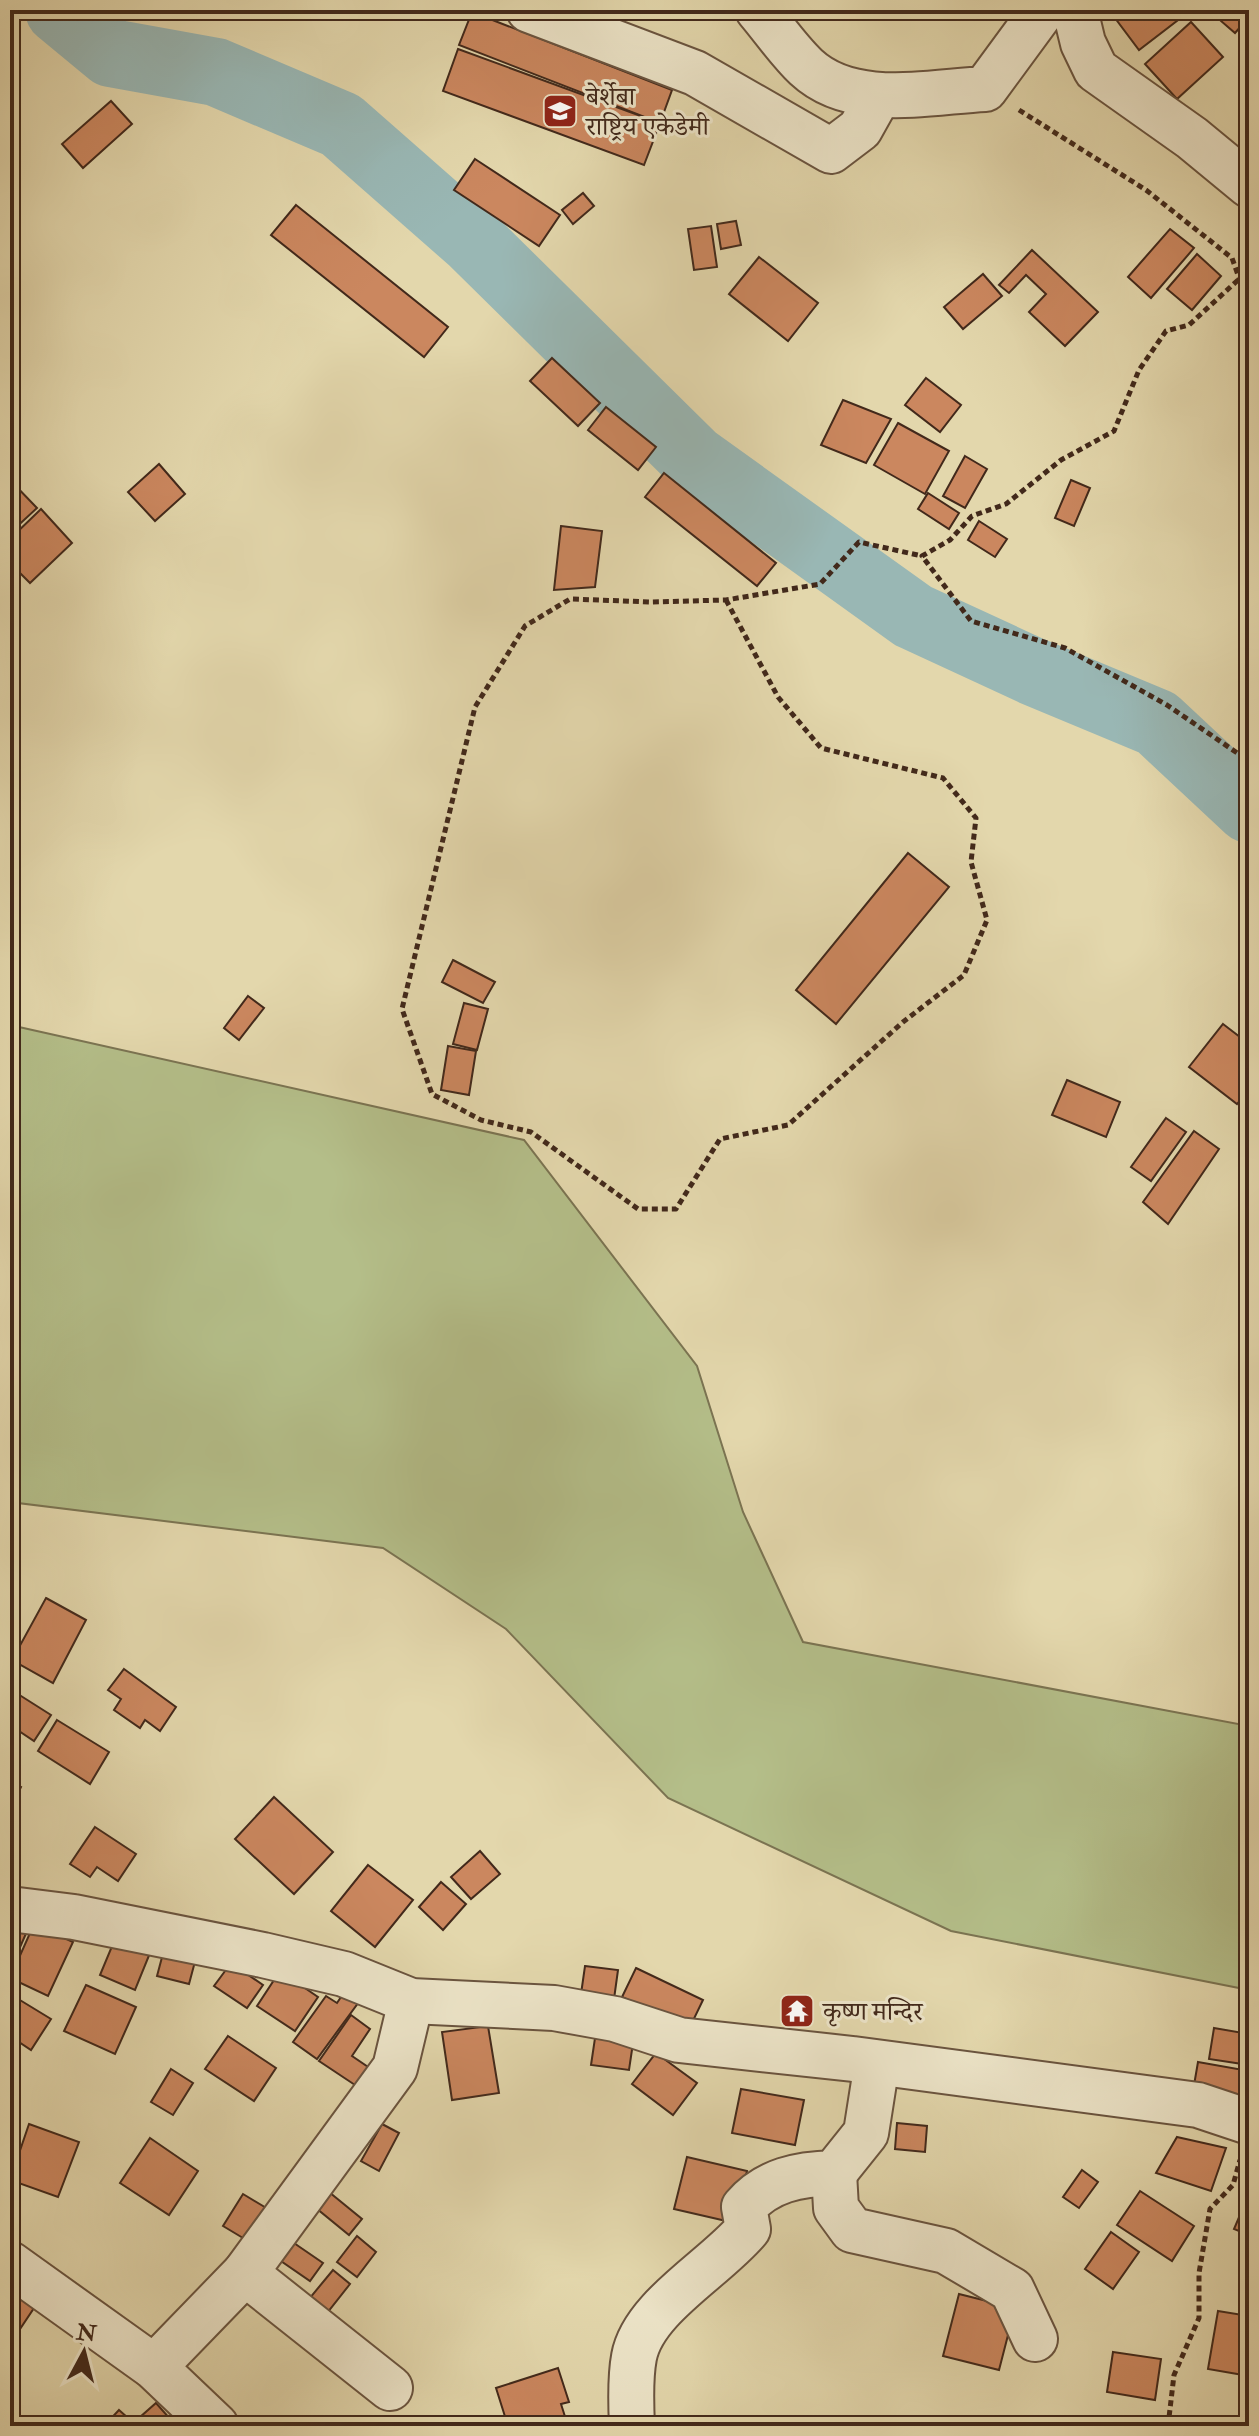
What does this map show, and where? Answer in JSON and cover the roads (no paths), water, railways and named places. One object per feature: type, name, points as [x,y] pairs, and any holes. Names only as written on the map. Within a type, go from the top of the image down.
[{"type":"street","points":[[529,10],[695,73],[831,151],[860,129],[879,95]]},
{"type":"street","points":[[758,10],[807,68],[840,89],[879,95],[985,89],[1043,10]]},
{"type":"street","points":[[1075,10],[1083,43],[1096,70],[1192,138],[1249,185]]},
{"type":"street","points":[[10,1909],[74,1917],[277,1958],[344,1974],[411,2001],[554,2008],[615,2019],[679,2040],[1198,2105],[1245,2139]]},
{"type":"street","points":[[154,2367],[245,2273],[395,2068],[411,2001]]},
{"type":"street","points":[[877,2063],[866,2133],[834,2173],[836,2208],[852,2230],[946,2251],[1012,2290],[1035,2339]]},
{"type":"street","points":[[632,2426],[634,2355],[658,2310],[734,2246],[748,2229],[744,2207],[760,2189],[806,2174],[834,2173]]},
{"type":"street","points":[[10,2264],[154,2367],[216,2426]]},
{"type":"street","points":[[245,2273],[390,2388]]},
{"type":"waterway","points":[[59,10],[111,53],[216,72],[341,125],[473,241],[694,459],[913,616],[1032,671],[1157,723],[1249,809]]},
{"type":"place","name":"बेर्शेबा राष्ट्रिय एकेडेमी","points":[[560,111]]},
{"type":"place","name":"कृष्ण मन्दिर","points":[[797,2011]]}]
